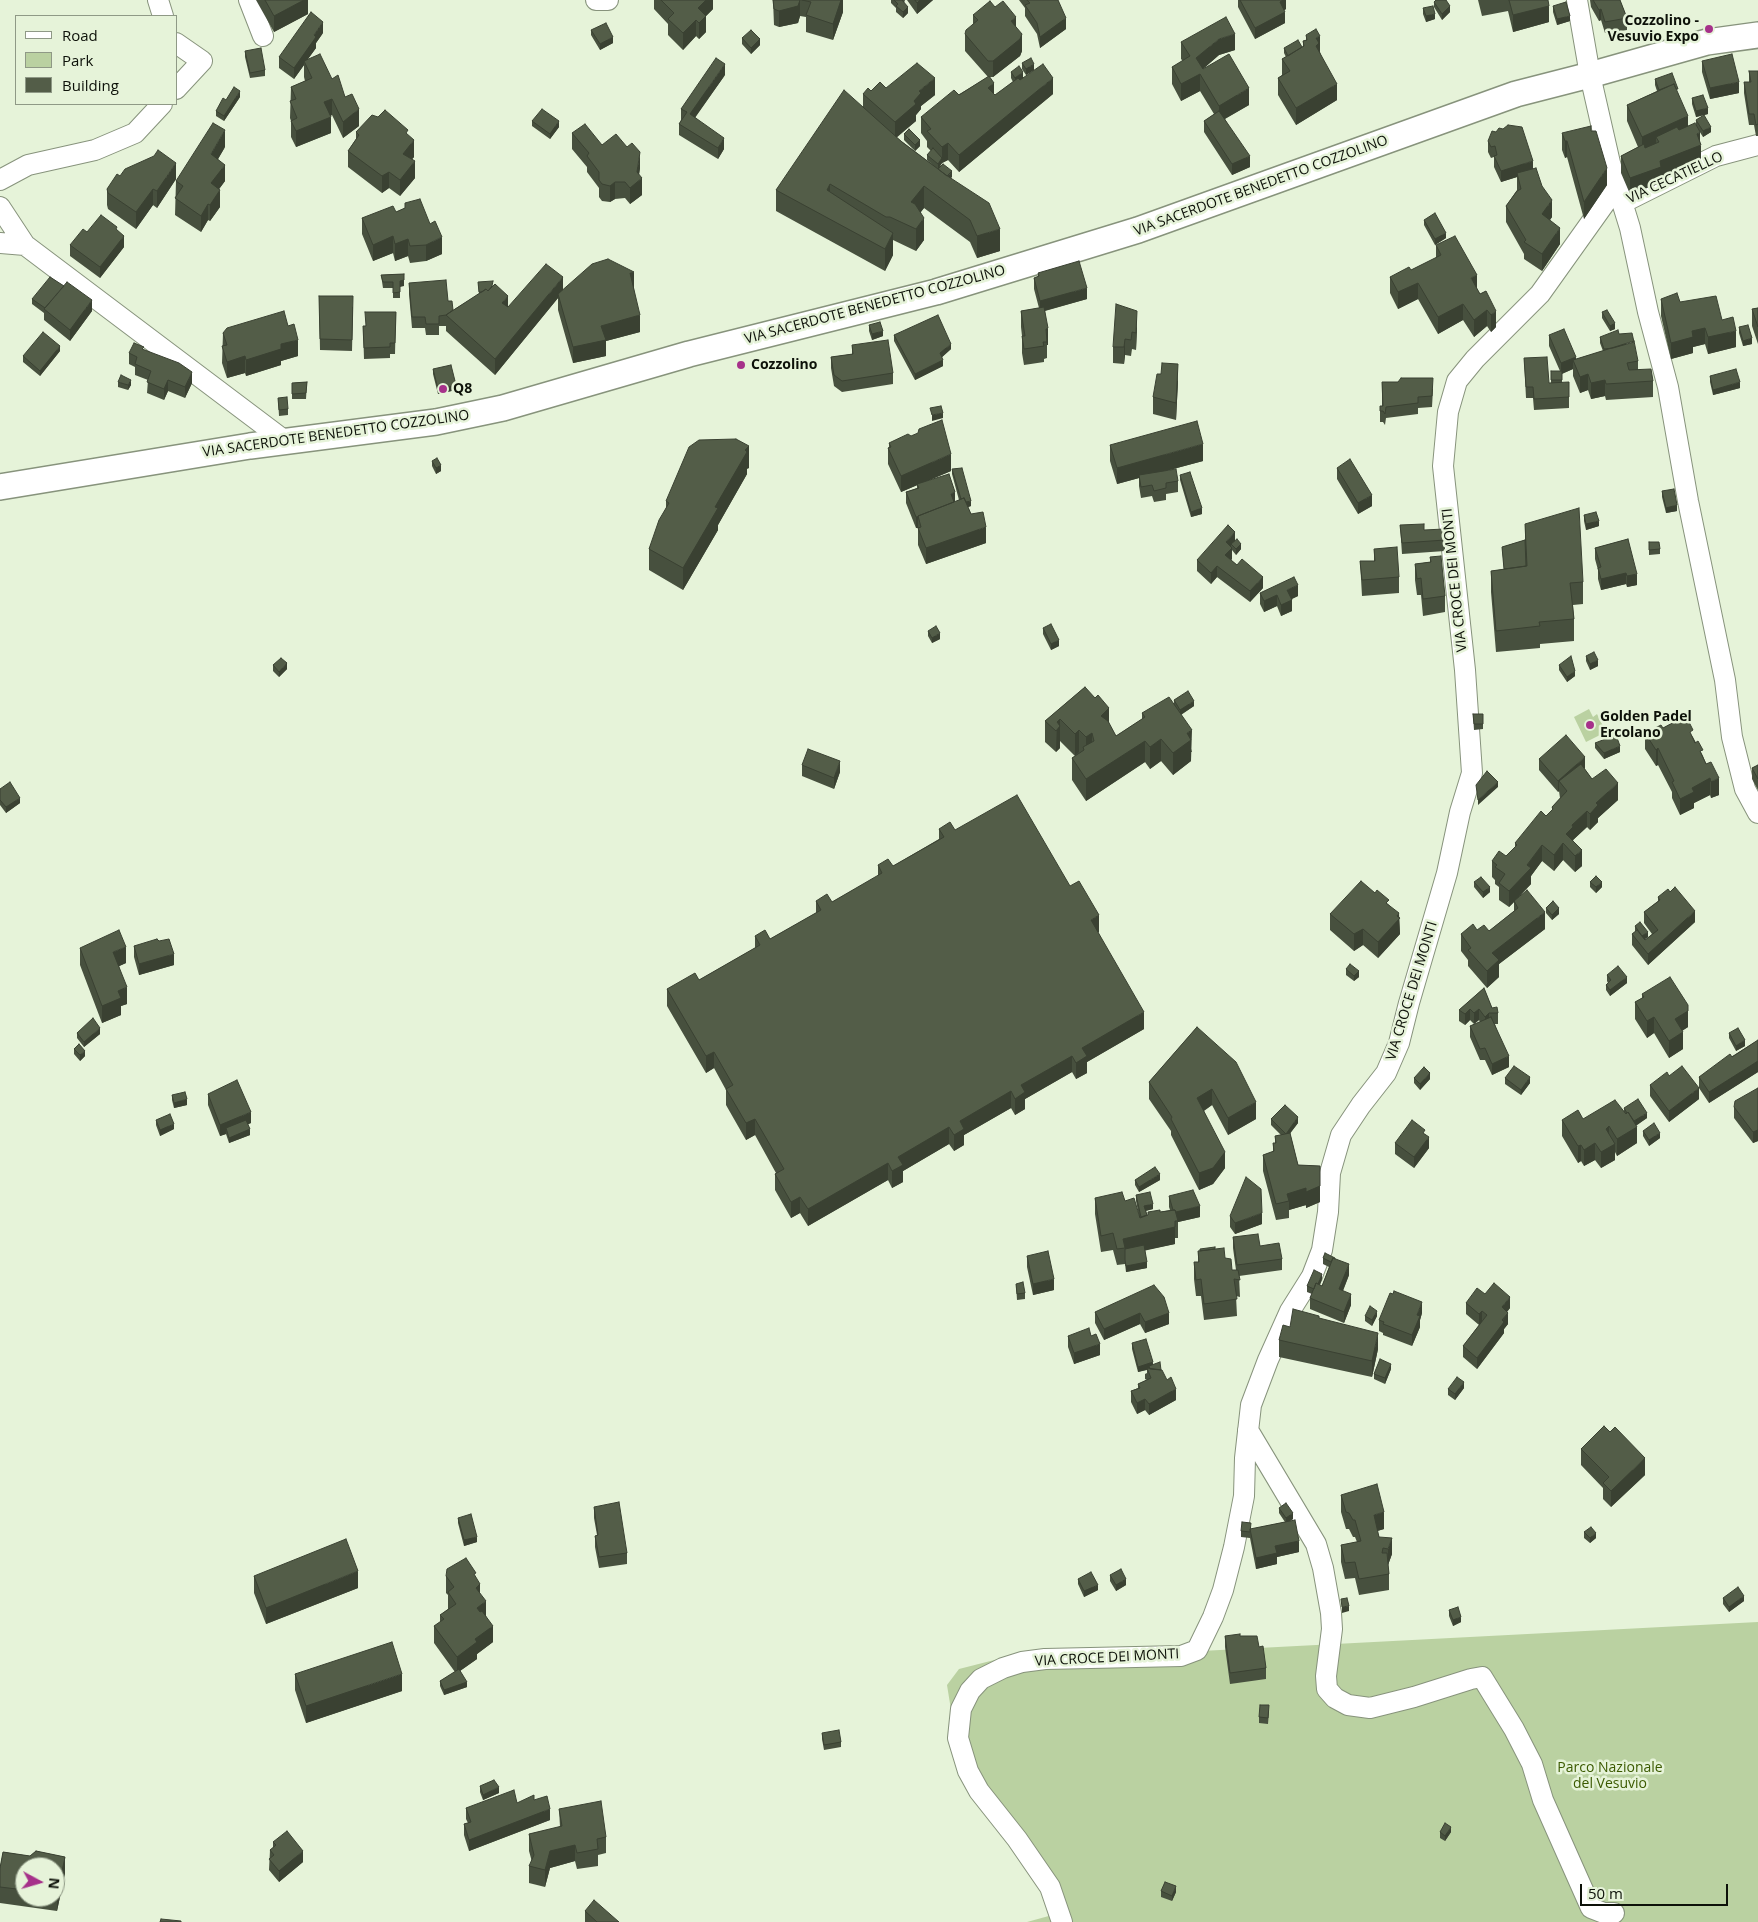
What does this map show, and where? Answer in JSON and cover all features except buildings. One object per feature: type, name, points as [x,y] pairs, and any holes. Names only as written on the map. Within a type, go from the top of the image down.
[{"type":"main road","name":"VIA SACERDOTE BENEDETTO COZZOLINO","points":[[0,487],[285,441],[436,422],[503,408],[689,354],[936,292],[1138,230],[1516,94],[1706,42],[1758,35]]},
{"type":"street","points":[[158,0],[163,15]]},
{"type":"street","points":[[249,0],[264,36]]},
{"type":"street","points":[[596,0],[608,0]]},
{"type":"street","points":[[1577,0],[1590,75],[1610,163],[1630,228],[1648,312],[1668,387],[1688,501],[1724,680],[1732,737],[1746,788],[1758,813]]},
{"type":"street","points":[[178,44],[202,61],[178,87]]},
{"type":"street","points":[[0,180],[28,165],[96,150],[135,133],[161,105]]},
{"type":"street","name":"VIA CECATIELLO","points":[[1620,194],[1716,156],[1758,145]]},
{"type":"street","name":"VIA CROCE DEI MONTI","points":[[1062,1922],[1050,1887],[1017,1839],[979,1791],[968,1771],[958,1738],[961,1709],[970,1691],[981,1679],[1003,1668],[1022,1662],[1045,1659],[1181,1656],[1196,1650],[1212,1617],[1223,1590],[1244,1496],[1244,1458],[1251,1405],[1268,1360],[1290,1311],[1312,1276],[1322,1250],[1328,1212],[1330,1173],[1341,1135],[1361,1104],[1386,1073],[1399,1043],[1447,873],[1460,812],[1472,773],[1465,670],[1443,466],[1448,412],[1457,381],[1475,359],[1540,294],[1620,194]]},
{"type":"street","points":[[0,207],[25,245],[285,441]]},
{"type":"street","points":[[0,243],[25,245]]},
{"type":"street","points":[[1248,1430],[1316,1544],[1323,1568],[1331,1613],[1332,1629],[1330,1661],[1326,1676],[1327,1690],[1335,1698],[1348,1704],[1370,1708],[1414,1697],[1471,1678],[1482,1677],[1514,1728],[1532,1764],[1543,1800],[1591,1908],[1604,1913],[1614,1913]]},
{"type":"green space","name":"Golden Padel Ercolano","points":[[1589,709],[1593,717],[1597,714],[1606,732],[1586,742],[1574,717]]},
{"type":"green space","name":"Parco Nazionale del Vesuvio","points":[[1758,1622],[1758,1922],[1027,1922],[1056,1914],[982,1799],[952,1716],[947,1685],[959,1669],[1010,1656],[1201,1651]]},
{"type":"place","name":"Cozzolino - Vesuvio Expo","points":[[1709,29]]},
{"type":"place","name":"Cozzolino","points":[[741,365]]},
{"type":"place","name":"Q8","points":[[443,389]]},
{"type":"place","name":"Golden Padel Ercolano","points":[[1590,725]]}]
